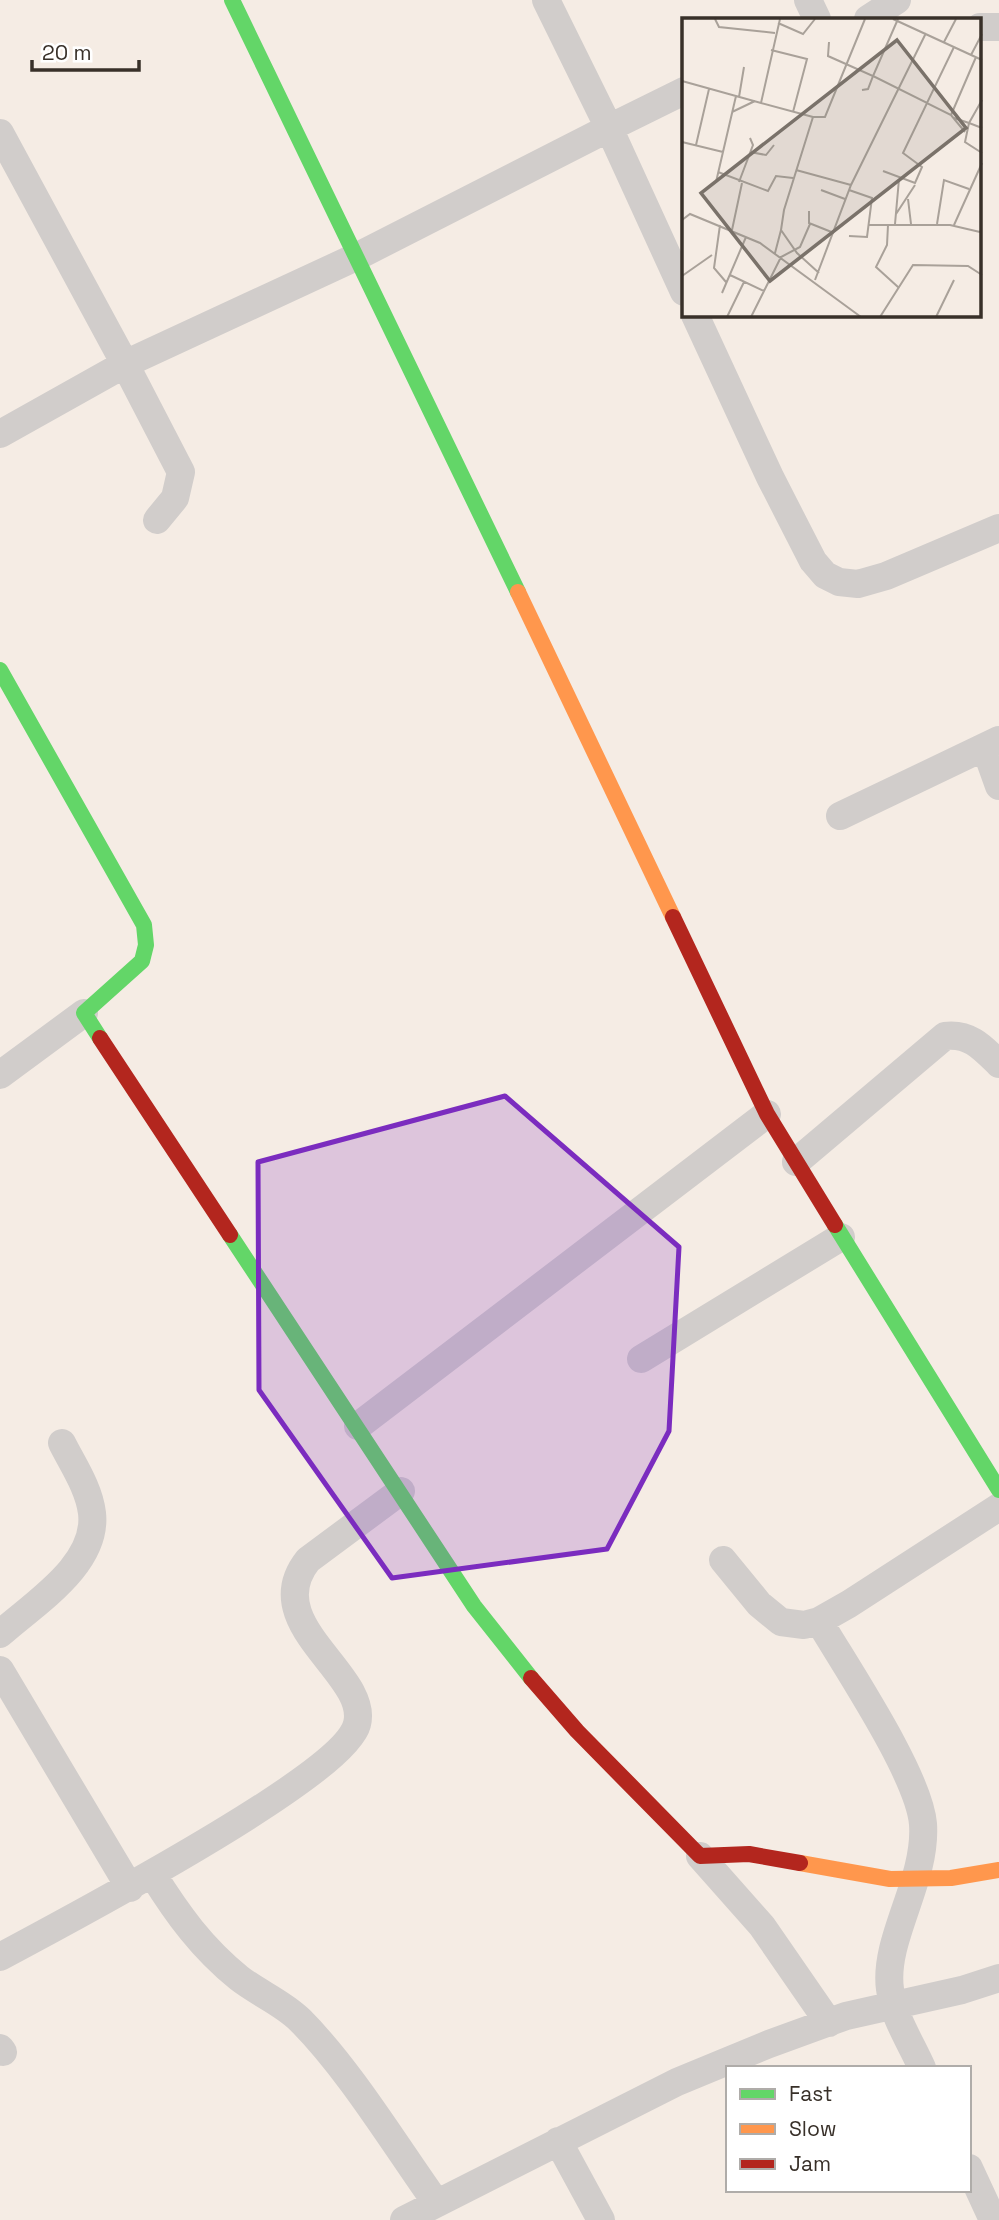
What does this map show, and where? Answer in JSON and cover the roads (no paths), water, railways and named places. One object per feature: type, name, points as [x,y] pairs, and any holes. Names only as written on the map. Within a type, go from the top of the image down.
[{"type":"street","points":[[232,0],[358,256],[767,1114],[999,1490]]},
{"type":"street","points":[[546,0],[609,128],[682,288]]},
{"type":"street","points":[[808,0],[817,18]]},
{"type":"street","points":[[870,18],[897,0]]},
{"type":"street","points":[[0,434],[125,364],[358,256],[682,92]]},
{"type":"street","points":[[0,132],[181,472],[175,498],[157,520]]},
{"type":"street","points":[[696,317],[770,477],[813,561],[825,575],[839,582],[858,584],[886,576],[999,528]]},
{"type":"street","points":[[0,670],[144,925],[146,945],[142,961],[84,1013],[0,1075]]},
{"type":"street","points":[[840,816],[992,744],[999,786]]},
{"type":"street","points":[[84,1013],[401,1491],[474,1606],[519,1664],[577,1731],[700,1856],[762,1926],[828,2023]]},
{"type":"street","points":[[796,1162],[945,1036],[957,1034],[975,1041],[999,1064]]},
{"type":"street","points":[[358,1426],[767,1114]]},
{"type":"street","points":[[641,1359],[841,1237]]},
{"type":"street","points":[[0,1633],[64,1577],[84,1552],[92,1514],[86,1490],[62,1443]]},
{"type":"street","points":[[0,1957],[142,1882],[307,1775],[353,1736],[358,1720],[355,1703],[299,1615],[292,1596],[297,1574],[308,1560],[401,1491]]},
{"type":"street","points":[[723,1560],[759,1605],[781,1622],[804,1625],[819,1621],[999,1507]]},
{"type":"street","points":[[819,1621],[909,1777],[923,1822],[917,1879],[891,1964],[889,1987],[893,2005],[921,2066]]},
{"type":"street","points":[[0,1670],[142,1882],[201,1944],[239,1978],[299,2019],[338,2067],[435,2202]]},
{"type":"street","points":[[700,1856],[749,1854],[890,1879],[951,1878],[999,1870]]},
{"type":"street","points":[[404,2220],[677,2082],[828,2023],[962,1990],[999,1978]]},
{"type":"street","points":[[558,2141],[601,2220]]},
{"type":"street","points":[[971,2172],[993,2220]]}]
